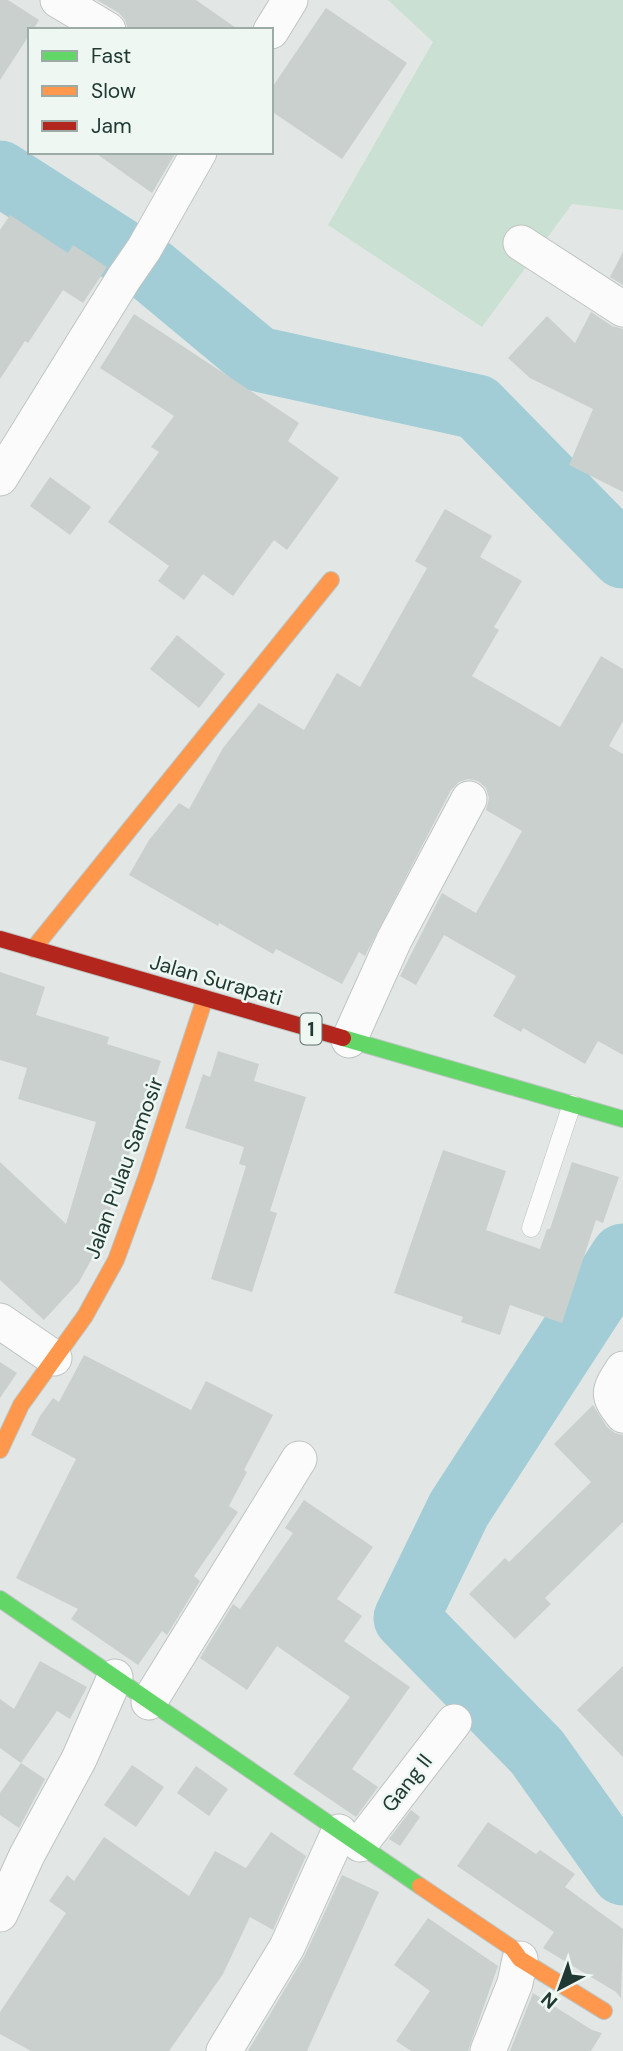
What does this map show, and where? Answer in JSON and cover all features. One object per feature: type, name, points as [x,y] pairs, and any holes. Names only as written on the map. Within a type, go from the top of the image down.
[{"type":"main road","points":[[33,949],[331,580]]},
{"type":"main road","name":"Jalan Surapati","points":[[0,939],[623,1119]]},
{"type":"main road","name":"Jalan Pulau Samosir","points":[[0,1450],[21,1405],[85,1316],[116,1260],[205,998]]},
{"type":"main road","points":[[0,1599],[512,1948],[520,1959],[604,2011]]},
{"type":"street","points":[[58,0],[105,28]]},
{"type":"street","points":[[273,28],[290,0]]},
{"type":"street","points":[[1,474],[144,249],[199,154]]},
{"type":"street","points":[[521,243],[623,309]]},
{"type":"street","points":[[349,1040],[394,940],[469,799]]},
{"type":"street","points":[[0,1321],[54,1358]]},
{"type":"street","points":[[623,1369],[610,1391],[611,1400],[623,1415]]},
{"type":"street","points":[[149,1702],[299,1459]]},
{"type":"street","points":[[0,1914],[27,1854],[79,1759],[115,1677]]},
{"type":"street","name":"Gang II","points":[[224,2051],[349,1838],[454,1721]]},
{"type":"street","points":[[488,2051],[515,1983],[520,1959]]},
{"type":"lane","points":[[531,1228],[572,1104]]},
{"type":"green space","points":[[388,0],[623,0],[623,210],[572,204],[482,327],[328,225],[433,42]]},
{"type":"building","points":[[0,0],[8,0],[39,20],[34,28],[28,28],[28,37],[0,80]]},
{"type":"building","points":[[97,0],[196,0],[236,28],[127,28],[119,13]]},
{"type":"building","points":[[326,8],[407,63],[342,159],[273,112],[273,86]]},
{"type":"building","points":[[97,154],[175,154],[152,193]]},
{"type":"building","points":[[10,215],[68,253],[73,245],[107,267],[83,303],[63,290],[0,379],[0,230]]},
{"type":"building","points":[[623,252],[623,285],[610,277]]},
{"type":"building","points":[[591,312],[612,326],[623,329],[623,492],[569,465],[593,409],[530,378],[508,358],[547,316],[575,343]]},
{"type":"building","points":[[134,314],[299,423],[288,441],[339,478],[287,550],[274,540],[233,596],[203,574],[184,600],[158,581],[169,566],[108,522],[159,452],[151,447],[174,416],[100,368]]},
{"type":"building","points":[[50,477],[91,507],[70,535],[30,506]]},
{"type":"building","points":[[445,509],[492,536],[480,557],[522,581],[494,627],[499,630],[472,676],[560,727],[601,656],[623,669],[623,721],[609,746],[623,754],[623,1055],[598,1041],[585,1064],[523,1028],[521,1032],[493,1016],[516,976],[444,935],[416,985],[400,976],[442,893],[476,913],[522,831],[486,810],[489,798],[486,788],[478,781],[468,779],[459,782],[451,790],[365,956],[359,952],[342,984],[276,949],[273,954],[219,923],[218,926],[129,875],[149,840],[179,803],[189,809],[223,748],[259,703],[304,730],[337,673],[360,687],[427,568],[415,561]]},
{"type":"building","points":[[177,635],[225,674],[199,708],[150,669]]},
{"type":"building","points":[[0,972],[45,987],[36,1015],[109,1037],[107,1044],[161,1061],[96,1251],[79,1282],[44,1320],[0,1280],[0,1162],[66,1224],[96,1122],[18,1099],[27,1068],[0,1060]]},
{"type":"building","points":[[218,1051],[259,1064],[254,1081],[306,1097],[270,1211],[277,1213],[252,1292],[211,1279],[246,1166],[239,1164],[244,1147],[185,1128],[203,1074],[210,1077]]},
{"type":"building","points":[[443,1150],[506,1171],[486,1230],[540,1249],[547,1229],[550,1229],[572,1162],[619,1177],[603,1223],[596,1220],[562,1323],[510,1305],[500,1335],[461,1322],[463,1317],[394,1293]]},
{"type":"building","points":[[84,1355],[191,1410],[206,1381],[273,1415],[244,1470],[247,1472],[229,1506],[238,1512],[194,1576],[200,1581],[167,1635],[162,1631],[138,1665],[71,1619],[78,1609],[16,1578],[76,1459],[31,1435],[53,1398],[59,1402]]},
{"type":"building","points":[[0,1362],[17,1373],[0,1398]]},
{"type":"building","points":[[593,1405],[607,1427],[623,1435],[623,1522],[545,1598],[551,1604],[515,1639],[469,1594],[505,1558],[509,1562],[591,1482],[554,1444]]},
{"type":"building","points":[[304,1500],[373,1547],[337,1599],[362,1616],[344,1641],[410,1687],[352,1769],[378,1787],[356,1817],[293,1774],[350,1697],[277,1646],[247,1690],[200,1658],[233,1604],[240,1609],[293,1533],[285,1528]]},
{"type":"building","points":[[40,1661],[87,1687],[70,1719],[57,1711],[21,1763],[0,1748],[0,1699],[14,1709]]},
{"type":"building","points":[[623,1666],[623,1757],[577,1710]]},
{"type":"building","points":[[21,1763],[45,1779],[19,1828],[0,1815],[0,1793]]},
{"type":"building","points":[[132,1765],[164,1787],[136,1827],[104,1805]]},
{"type":"building","points":[[196,1766],[228,1789],[209,1816],[177,1793]]},
{"type":"building","points":[[411,1810],[420,1817],[400,1846],[389,1839]]},
{"type":"building","points":[[488,1822],[536,1854],[540,1850],[575,1874],[565,1887],[623,1929],[621,1998],[616,1992],[543,1948],[554,1932],[457,1866]]},
{"type":"building","points":[[271,1832],[306,1856],[273,1930],[250,1917],[223,1974],[169,2051],[31,2051],[0,2034],[0,2012],[66,1913],[49,1901],[67,1875],[74,1881],[104,1837],[189,1896],[215,1851],[246,1868]]},
{"type":"building","points":[[342,1875],[379,1892],[307,2051],[248,2051],[304,1957]]},
{"type":"building","points":[[428,1918],[498,1966],[468,2051],[411,2051],[396,2041],[430,1991],[394,1965]]},
{"type":"building","points":[[533,1993],[592,2030],[602,2033],[591,2051],[510,2051]]},
{"type":"waterway","points":[[0,173],[151,270],[258,359],[477,407],[623,556]]},
{"type":"waterway","points":[[623,1256],[459,1509],[406,1618],[537,1752],[623,1873]]},
{"type":"traffic: fast","points":[[343,1038],[623,1119]]},
{"type":"traffic: fast","points":[[0,1599],[420,1886]]},
{"type":"traffic: slow","points":[[33,949],[331,580]]},
{"type":"traffic: slow","points":[[0,1450],[21,1405],[85,1316],[116,1260],[205,998]]},
{"type":"traffic: slow","points":[[420,1886],[512,1948],[520,1959],[604,2011]]},
{"type":"traffic: jam","points":[[0,939],[343,1038]]}]
